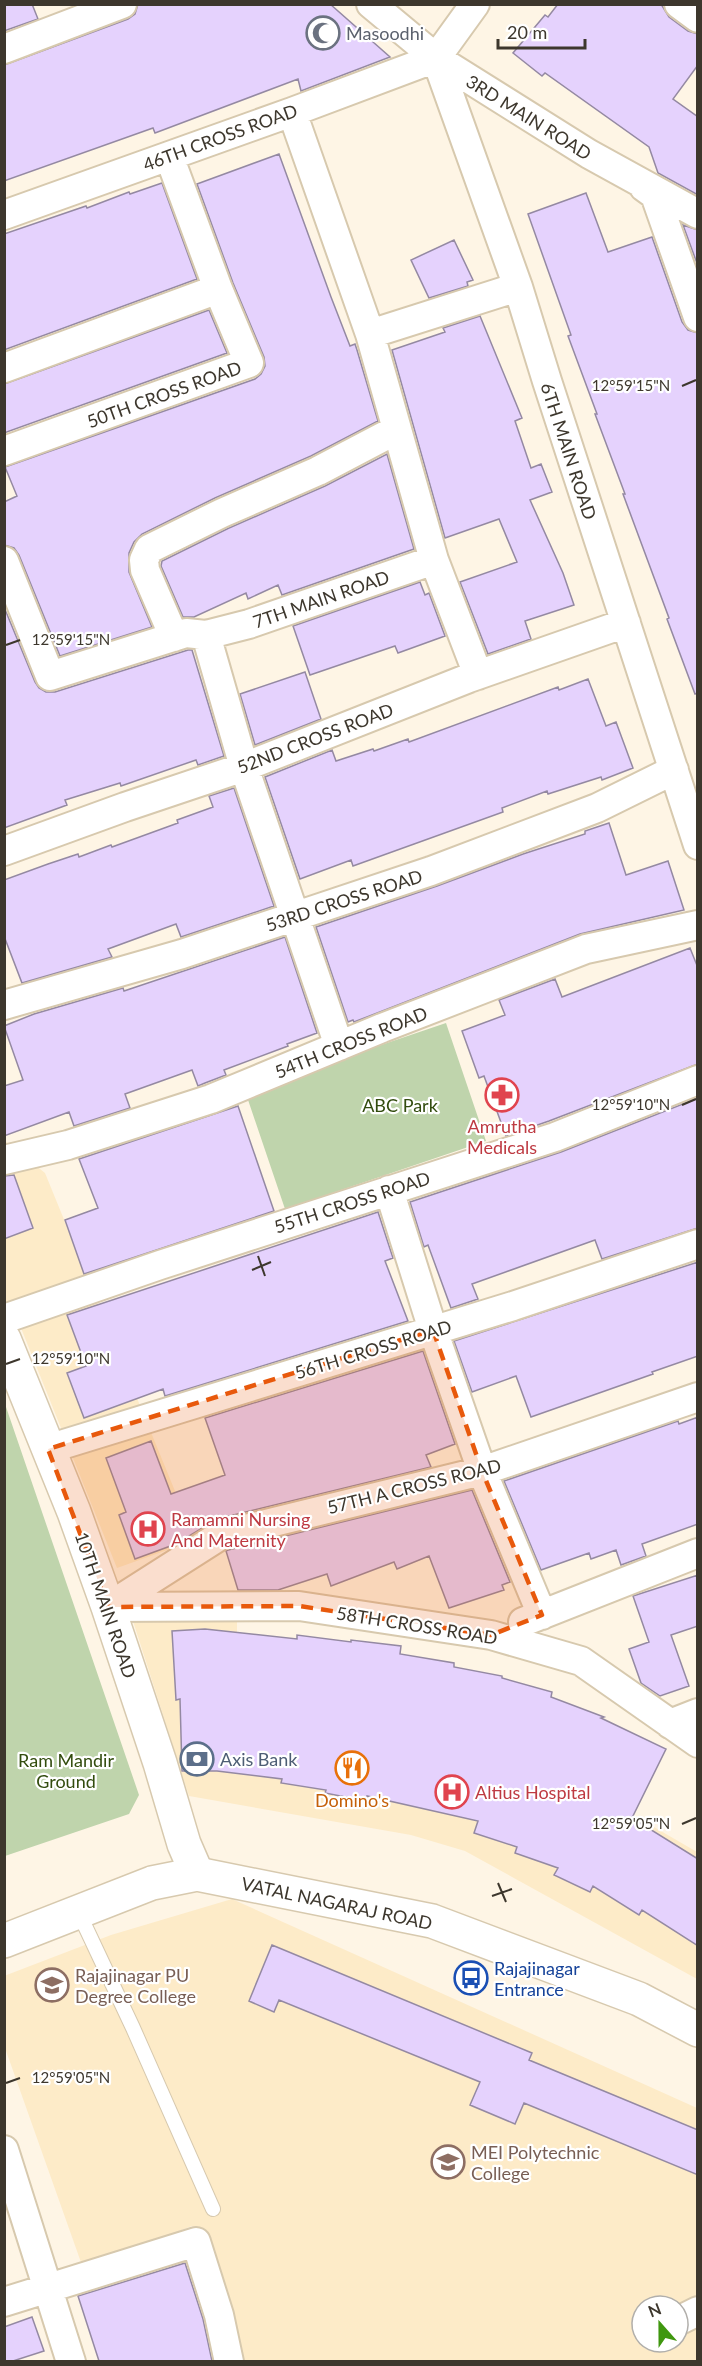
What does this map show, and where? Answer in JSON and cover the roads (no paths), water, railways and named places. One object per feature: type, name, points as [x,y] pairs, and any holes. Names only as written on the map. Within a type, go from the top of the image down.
[{"type":"main road","name":"10TH MAIN ROAD","points":[[5,1336],[108,1607],[160,1763],[184,1844],[197,1874]]},
{"type":"main road","name":"VATAL NAGARAJ ROAD","points":[[4,1941],[152,1883],[197,1874],[432,1921],[639,1999],[698,2030]]},
{"type":"street","points":[[4,49],[122,4]]},
{"type":"street","name":"3RD MAIN ROAD","points":[[371,4],[436,58],[637,182],[698,214]]},
{"type":"street","points":[[436,58],[475,4]]},
{"type":"street","points":[[679,4],[698,18]]},
{"type":"street","name":"46TH CROSS ROAD","points":[[4,215],[436,58]]},
{"type":"street","name":"6TH MAIN ROAD","points":[[436,58],[519,287],[547,381],[698,845]]},
{"type":"street","points":[[292,112],[370,334],[434,560],[478,675]]},
{"type":"street","name":"50TH CROSS ROAD","points":[[4,451],[249,363],[218,289],[169,156]]},
{"type":"street","points":[[637,182],[655,195],[698,317]]},
{"type":"street","points":[[370,334],[519,287]]},
{"type":"street","points":[[4,368],[218,289]]},
{"type":"street","points":[[174,637],[145,570],[144,560],[149,549],[222,513],[318,471],[396,429]]},
{"type":"street","name":"7TH MAIN ROAD","points":[[4,561],[50,676],[186,633],[206,635],[249,624],[434,560]]},
{"type":"street","name":"52ND CROSS ROAD","points":[[4,851],[244,767],[478,675],[626,623]]},
{"type":"street","points":[[206,635],[244,767],[339,1046]]},
{"type":"street","name":"53RD CROSS ROAD","points":[[4,1005],[182,954],[442,867],[597,808],[674,770]]},
{"type":"street","name":"54TH CROSS ROAD","points":[[4,1160],[68,1145],[211,1099],[586,949],[698,925]]},
{"type":"street","name":"55TH CROSS ROAD","points":[[5,1336],[160,1265],[555,1137],[698,1080]]},
{"type":"street","points":[[389,1190],[433,1330],[482,1472],[542,1615]]},
{"type":"street","name":"56TH CROSS ROAD","points":[[48,1449],[433,1330],[698,1244]]},
{"type":"street","name":"57TH A CROSS ROAD","points":[[108,1607],[221,1535],[482,1472],[698,1397]]},
{"type":"street","points":[[491,1635],[698,1553]]},
{"type":"street","name":"58TH CROSS ROAD","points":[[108,1607],[299,1606],[491,1635],[581,1660],[698,1743]]},
{"type":"street","points":[[670,1724],[698,1713]]},
{"type":"street","points":[[4,2150],[71,2361]]},
{"type":"street","points":[[4,2302],[196,2242],[219,2314],[229,2361]]},
{"type":"lane","points":[[78,1911],[186,2145],[213,2209]]},
{"type":"place","name":"Masoodhi","points":[[323,33]]},
{"type":"place","name":"Amrutha Medicals","points":[[502,1095]]},
{"type":"place","name":"Ramamni Nursing And Maternity","points":[[148,1529]]},
{"type":"place","name":"Axis Bank","points":[[197,1759]]},
{"type":"place","name":"Domino's","points":[[352,1768]]},
{"type":"place","name":"Altius Hospital","points":[[452,1792]]},
{"type":"place","name":"Rajajinagar Entrance","points":[[471,1978]]},
{"type":"place","name":"Rajajinagar PU Degree College","points":[[52,1985]]},
{"type":"place","name":"MEI Polytechnic College","points":[[448,2162]]},
{"type":"park label","name":"ABC Park","points":[[400,1105]]},
{"type":"park label","name":"Ram Mandir Ground","points":[[66,1770]]}]
